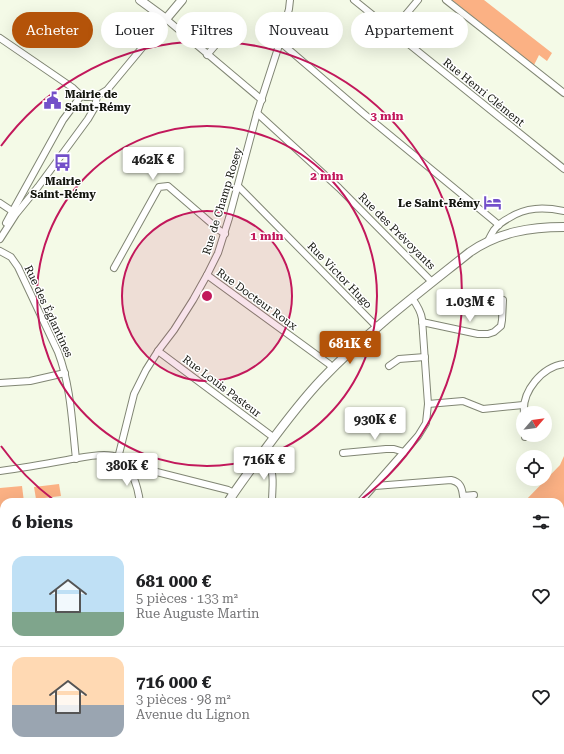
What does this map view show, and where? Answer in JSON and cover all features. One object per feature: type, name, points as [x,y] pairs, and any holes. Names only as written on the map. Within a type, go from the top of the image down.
[{"type":"main road","points":[[140,0],[156,12]]},
{"type":"main road","points":[[168,17],[182,0]]},
{"type":"main road","points":[[231,498],[273,438],[312,390],[332,368],[412,298],[470,252],[488,241],[507,233],[523,230],[564,227]]},
{"type":"street","name":"Rue de Champ Rosey","points":[[288,12],[290,0]]},
{"type":"street","name":"Rue Henri Clément","points":[[354,0],[369,12]]},
{"type":"street","points":[[408,12],[418,0]]},
{"type":"street","points":[[446,0],[564,93]]},
{"type":"street","points":[[168,20],[207,55],[262,100]]},
{"type":"street","points":[[0,38],[73,88],[81,96],[93,97],[107,90],[142,48]]},
{"type":"street","points":[[207,55],[213,48]]},
{"type":"street","name":"Rue de Champ Rosey","points":[[118,458],[134,394],[146,370],[158,351],[194,300],[218,253],[278,48]]},
{"type":"street","points":[[287,48],[364,114],[499,225]]},
{"type":"street","name":"Rue Henri Clément","points":[[413,48],[564,169]]},
{"type":"street","points":[[0,237],[88,119],[100,94]]},
{"type":"street","points":[[0,237],[12,211],[62,120],[81,96]]},
{"type":"street","name":"Rue des Prévoyants","points":[[258,113],[339,188],[432,282]]},
{"type":"street","points":[[114,268],[159,187],[168,186],[224,234]]},
{"type":"street","name":"Rue Victor Hugo","points":[[238,186],[377,328]]},
{"type":"street","points":[[0,203],[12,211]]},
{"type":"street","points":[[488,241],[494,229],[511,216],[527,210],[546,208],[564,211]]},
{"type":"street","name":"Rue des Églantines","points":[[0,251],[10,257],[18,267],[58,352],[68,386],[76,459]]},
{"type":"street","name":"Rue Docteur Roux","points":[[208,275],[329,364],[332,368]]},
{"type":"street","points":[[364,498],[418,436],[426,423],[428,404],[421,313],[412,298]]},
{"type":"street","points":[[422,322],[484,335],[488,334],[494,332],[501,326],[503,300]]},
{"type":"street","name":"Rue Louis Pasteur","points":[[158,351],[273,438]]},
{"type":"street","points":[[389,366],[399,359],[425,357]]},
{"type":"street","points":[[523,406],[530,388],[537,379],[546,371],[559,364],[564,364]]},
{"type":"street","points":[[0,384],[30,381],[65,373]]},
{"type":"street","points":[[428,404],[463,401],[483,409],[516,407]]},
{"type":"street","points":[[343,453],[386,449],[394,449],[404,452]]},
{"type":"street","points":[[0,471],[104,455],[111,456],[123,461],[128,467],[138,490],[139,498]]},
{"type":"street","points":[[261,455],[271,467],[272,498]]},
{"type":"street","points":[[128,467],[133,466],[228,490],[234,493]]},
{"type":"street","points":[[375,486],[451,480],[459,483],[463,496],[474,495]]},
{"type":"shaded area","points":[[452,0],[484,0],[552,53],[547,61],[539,55],[534,65]]},
{"type":"shaded area","points":[[564,456],[564,498],[528,498],[540,486],[552,486],[552,473],[560,465]]},
{"type":"shaded area","points":[[59,484],[61,496],[36,498],[34,487]]},
{"type":"shaded area","points":[[22,486],[24,498],[0,498],[0,488]]},
{"type":"place","name":"Mairie de Saint-Rémy","points":[[52,100]]},
{"type":"place","name":"Mairie Saint-Rémy","points":[[63,163]]},
{"type":"place","name":"Le Saint-Rémy","points":[[493,203]]}]
